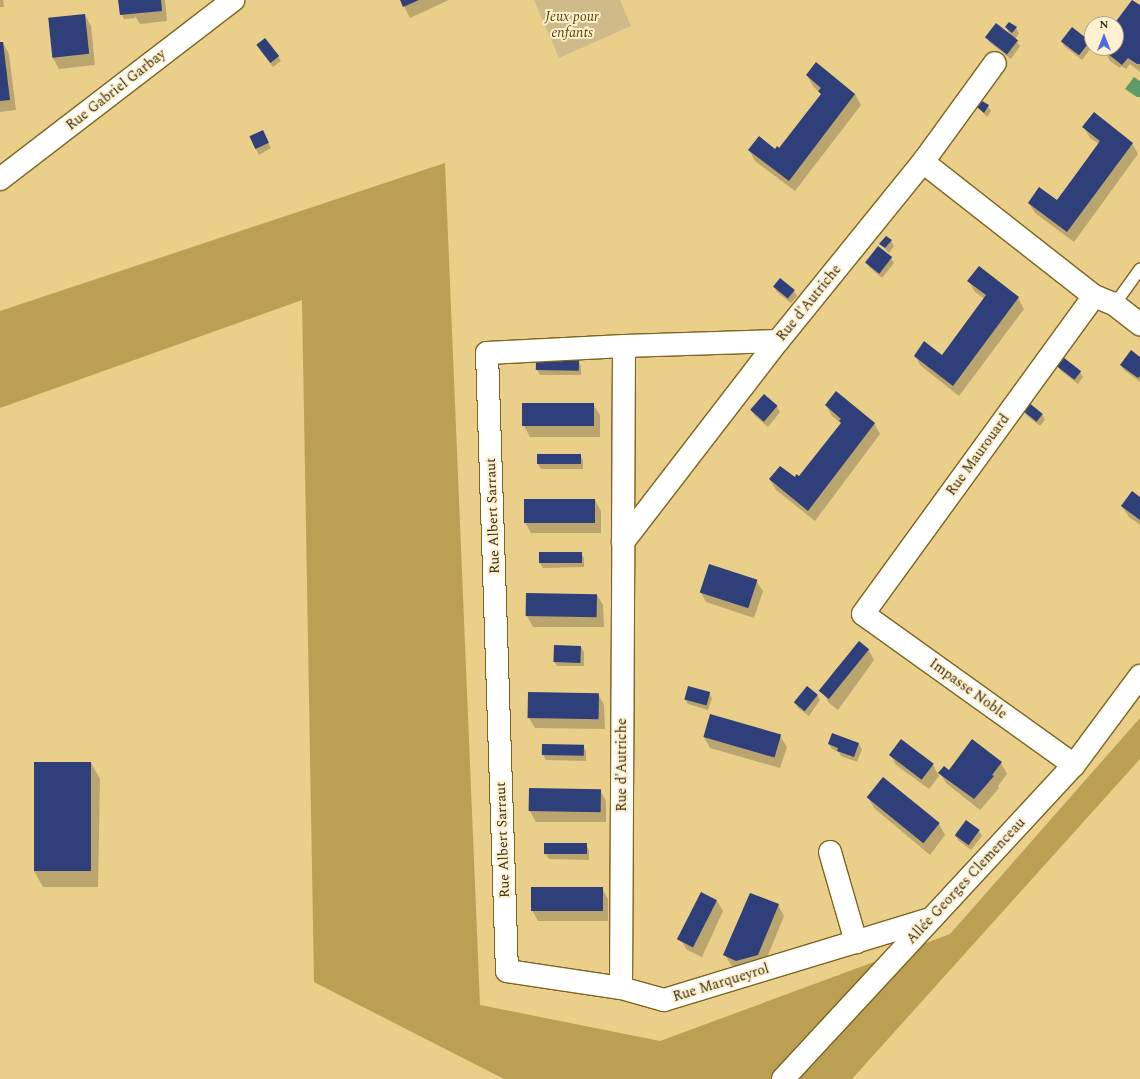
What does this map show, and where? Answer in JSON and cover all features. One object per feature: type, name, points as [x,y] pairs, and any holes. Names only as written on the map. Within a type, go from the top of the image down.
[{"type":"street","name":"Rue Gabriel Garbay","points":[[0,179],[233,0]]},
{"type":"street","name":"Rue d'Autriche","points":[[623,542],[778,341],[922,162],[995,63]]},
{"type":"street","points":[[922,162],[1104,300],[1140,324]]},
{"type":"street","name":"Rue Maurouard","points":[[863,614],[1104,300]]},
{"type":"street","name":"Rue Albert Sarraut","points":[[507,971],[487,353],[624,346],[778,341]]},
{"type":"street","name":"Rue d'Autriche","points":[[622,988],[624,346]]},
{"type":"street","name":"Impasse Noble","points":[[863,614],[1074,765]]},
{"type":"street","name":"Allée Georges Clemenceau","points":[[783,1079],[1074,765],[1140,676]]},
{"type":"street","points":[[830,852],[856,942]]},
{"type":"street","name":"Rue Marqueyrol","points":[[507,971],[622,988],[664,1000],[931,919]]},
{"type":"lane","points":[[1104,300],[1140,268]]},
{"type":"green space","name":"Jeux pour enfants","points":[[534,0],[620,0],[631,26],[559,58]]},
{"type":"shaded area","points":[[1134,77],[1140,81],[1140,97],[1137,97],[1125,89]]},
{"type":"shaded area","points":[[445,163],[480,1005],[660,1041],[950,934],[1140,718],[1140,759],[852,1079],[504,1079],[314,982],[302,300],[0,408],[0,311]]},
{"type":"building","points":[[118,0],[161,0],[162,11],[120,15]]},
{"type":"building","points":[[400,0],[419,0],[403,7]]},
{"type":"building","points":[[1132,0],[1140,5],[1140,64],[1137,64],[1128,58],[1122,65],[1111,56],[1124,56],[1124,16],[1120,16]]},
{"type":"building","points":[[85,14],[89,54],[52,58],[48,18]]},
{"type":"building","points":[[1009,22],[1017,27],[1012,33],[1005,27]]},
{"type":"building","points":[[996,23],[1018,40],[1007,54],[985,37]]},
{"type":"building","points":[[1072,27],[1084,36],[1084,49],[1079,55],[1061,41]]},
{"type":"building","points":[[265,38],[279,56],[270,63],[256,45]]},
{"type":"building","points":[[0,42],[3,42],[10,100],[0,101]]},
{"type":"building","points":[[816,62],[855,94],[789,181],[748,150],[759,136],[775,149],[777,146],[779,148],[821,94],[818,91],[821,88],[806,75]]},
{"type":"building","points":[[982,101],[989,105],[984,113],[977,107]]},
{"type":"building","points":[[1094,112],[1133,143],[1067,232],[1028,203],[1039,187],[1057,200],[1079,170],[1100,141],[1082,127]]},
{"type":"building","points":[[263,130],[269,143],[255,149],[249,136]]},
{"type":"building","points":[[886,236],[892,240],[885,248],[879,244]]},
{"type":"building","points":[[878,246],[892,257],[879,274],[865,263]]},
{"type":"building","points":[[979,266],[1019,297],[953,386],[914,356],[924,341],[942,355],[986,295],[967,281]]},
{"type":"building","points":[[780,278],[795,290],[788,299],[773,287]]},
{"type":"building","points":[[1131,350],[1140,357],[1140,376],[1138,378],[1120,365]]},
{"type":"building","points":[[1063,357],[1081,371],[1074,380],[1056,366]]},
{"type":"building","points":[[536,359],[579,360],[579,371],[536,370]]},
{"type":"building","points":[[836,391],[875,423],[808,511],[769,479],[780,466],[795,477],[796,474],[799,476],[841,423],[839,421],[841,419],[825,405]]},
{"type":"building","points":[[764,394],[778,406],[764,422],[750,410]]},
{"type":"building","points":[[1028,402],[1043,414],[1036,422],[1022,410]]},
{"type":"building","points":[[522,403],[594,403],[594,426],[522,426]]},
{"type":"building","points":[[537,454],[581,454],[581,464],[537,464]]},
{"type":"building","points":[[1132,491],[1140,497],[1140,520],[1121,506]]},
{"type":"building","points":[[524,499],[595,499],[595,523],[524,523]]},
{"type":"building","points":[[539,552],[582,552],[582,563],[539,563]]},
{"type":"building","points":[[709,564],[758,580],[748,608],[700,593]]},
{"type":"building","points":[[526,593],[597,594],[597,617],[526,616]]},
{"type":"building","points":[[859,641],[869,649],[829,699],[819,691]]},
{"type":"building","points":[[554,645],[581,646],[580,663],[553,662]]},
{"type":"building","points":[[688,686],[710,692],[707,705],[684,700]]},
{"type":"building","points":[[807,686],[818,695],[805,711],[794,702]]},
{"type":"building","points":[[528,692],[599,693],[599,719],[528,718]]},
{"type":"building","points":[[710,714],[781,734],[775,757],[703,737]]},
{"type":"building","points":[[832,733],[859,743],[854,757],[837,751],[838,748],[828,744]]},
{"type":"building","points":[[901,739],[934,764],[922,780],[889,755]]},
{"type":"building","points":[[972,739],[1002,762],[992,775],[994,776],[974,799],[938,773],[944,766],[949,770]]},
{"type":"building","points":[[542,744],[584,745],[584,756],[542,755]]},
{"type":"building","points":[[34,762],[91,762],[91,871],[34,871]]},
{"type":"building","points":[[883,777],[940,823],[923,843],[867,797]]},
{"type":"building","points":[[529,788],[601,789],[601,812],[529,811]]},
{"type":"building","points":[[966,820],[980,830],[969,845],[955,835]]},
{"type":"building","points":[[544,843],[587,843],[587,854],[544,854]]},
{"type":"building","points":[[531,887],[603,887],[603,911],[531,911]]},
{"type":"building","points":[[701,892],[717,900],[693,947],[677,939]]},
{"type":"building","points":[[750,893],[779,904],[758,955],[736,961],[723,955]]}]
